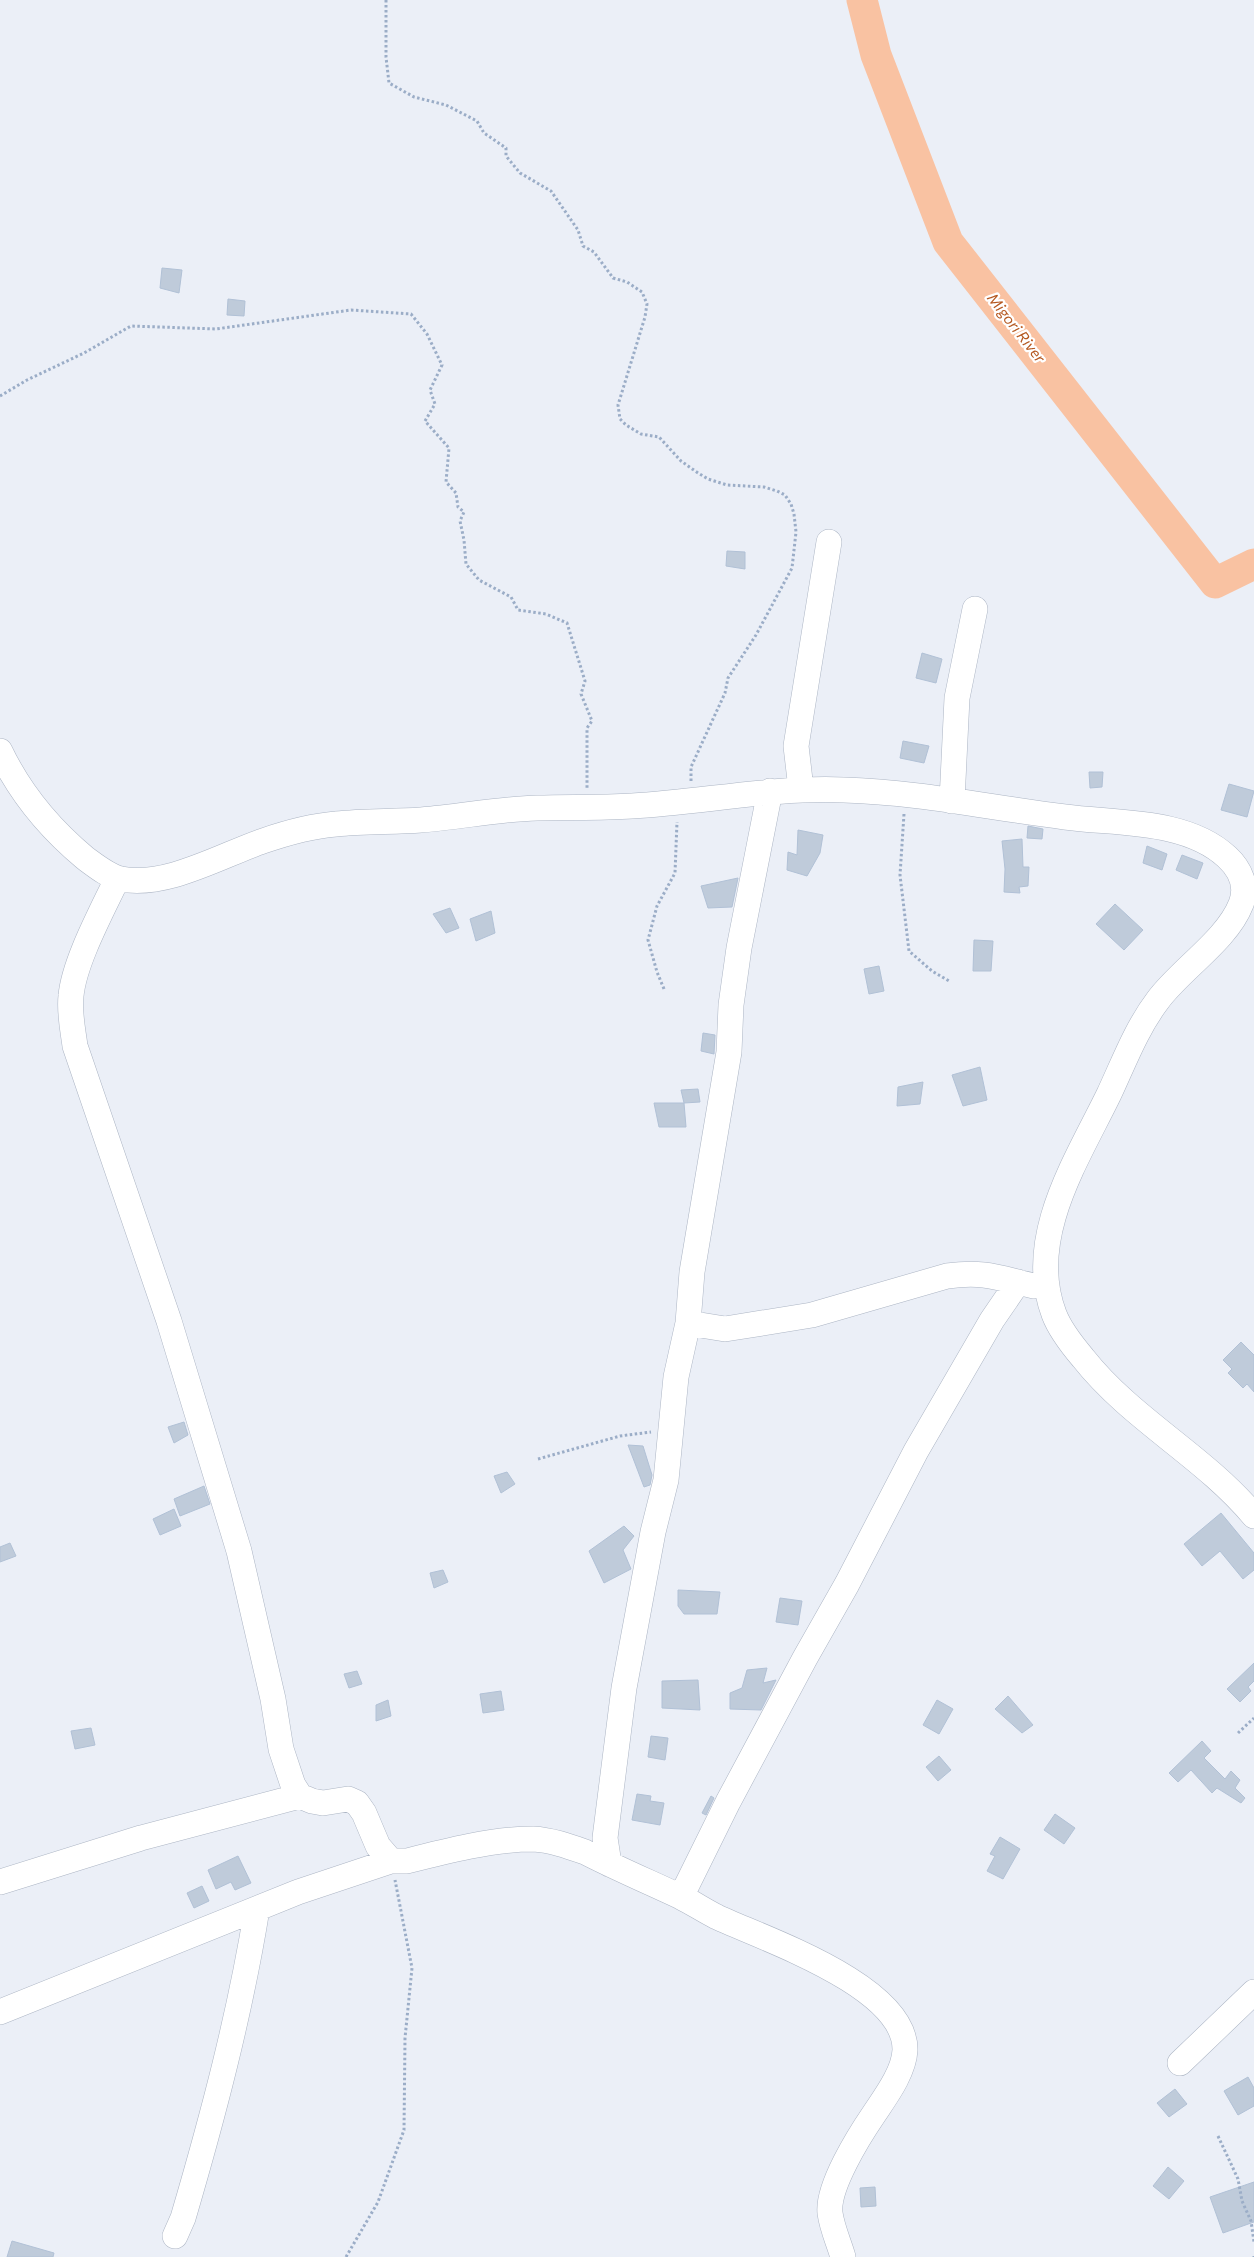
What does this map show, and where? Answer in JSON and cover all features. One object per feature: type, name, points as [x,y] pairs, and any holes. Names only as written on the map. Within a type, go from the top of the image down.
[{"type":"street","points":[[801,789],[796,746],[829,542]]},
{"type":"street","points":[[952,801],[957,698],[976,610]]},
{"type":"street","points":[[0,751],[12,777],[54,831],[94,865],[117,879],[138,880],[163,877],[264,841],[334,824],[422,820],[499,810],[543,807],[587,809],[685,802],[801,789],[905,794],[984,804],[1062,817],[1145,824],[1200,838],[1228,858],[1237,868],[1244,886],[1240,908],[1209,947],[1160,996],[1134,1040],[1074,1164],[1056,1207],[1045,1258],[1046,1288],[1060,1327],[1106,1386],[1172,1443],[1209,1470],[1232,1491],[1254,1516]]},
{"type":"street","points":[[609,1864],[606,1838],[624,1688],[653,1532],[666,1480],[676,1377],[688,1323],[692,1272],[727,1060],[731,1005],[739,948],[770,792]]},
{"type":"street","points":[[117,879],[87,943],[71,995],[71,1020],[75,1046],[128,1197],[197,1409],[239,1551],[259,1635],[281,1749],[293,1785],[300,1796]]},
{"type":"street","points":[[688,1323],[725,1328],[812,1315],[947,1276],[970,1273],[988,1274],[1046,1288]]},
{"type":"street","points":[[681,1897],[728,1802],[851,1576],[916,1451],[992,1320],[1018,1282]]},
{"type":"street","points":[[0,1882],[142,1838],[300,1796],[317,1802],[348,1799],[357,1803],[364,1813],[378,1846],[394,1861]]},
{"type":"street","points":[[0,2012],[298,1892],[394,1861],[508,1840],[534,1839],[562,1844],[585,1852],[681,1897],[718,1917],[786,1946],[843,1975],[873,1996],[901,2032],[905,2050],[893,2084],[856,2141],[832,2199],[830,2212],[844,2257]]},
{"type":"street","points":[[175,2236],[183,2218],[224,2069],[246,1976],[257,1908]]},
{"type":"street","points":[[1180,2063],[1254,1992]]},
{"type":"path","points":[[386,0],[386,57],[389,83],[414,97],[446,105],[477,121],[484,133],[506,148],[506,156],[520,173],[552,191],[578,230],[583,246],[594,252],[613,278],[627,282],[642,292],[647,304],[645,317],[618,405],[620,419],[635,432],[659,437],[681,461],[708,479],[727,485],[764,487],[785,495],[791,504],[796,532],[792,568],[756,635],[728,678],[725,693],[691,767],[691,781],[675,826],[675,873],[657,906],[648,940],[664,989]]},
{"type":"path","points":[[0,396],[27,380],[84,353],[131,326],[216,329],[352,310],[411,314],[427,334],[442,365],[430,390],[435,404],[425,421],[449,448],[446,482],[456,492],[458,507],[464,512],[460,521],[466,564],[479,580],[511,597],[518,610],[546,614],[567,622],[585,681],[581,694],[592,721],[587,728],[587,809]]},
{"type":"path","points":[[905,794],[900,875],[909,951],[932,971],[949,980]]},
{"type":"path","points":[[538,1459],[620,1436],[672,1429]]},
{"type":"path","points":[[1238,1733],[1254,1718]]},
{"type":"path","points":[[346,2257],[378,2202],[404,2130],[405,2038],[412,1968],[393,1871],[394,1861]]},
{"type":"path","points":[[1218,2136],[1238,2179],[1242,2201],[1251,2221],[1254,2242]]},
{"type":"building","points":[[162,268],[182,270],[179,293],[160,288]]},
{"type":"building","points":[[228,299],[245,301],[244,316],[227,315]]},
{"type":"building","points":[[727,551],[745,552],[745,569],[726,566]]},
{"type":"building","points":[[922,653],[942,659],[936,683],[916,678]]},
{"type":"building","points":[[903,741],[929,746],[924,763],[900,758]]},
{"type":"building","points":[[1089,772],[1103,772],[1102,787],[1090,788]]},
{"type":"building","points":[[1229,784],[1254,791],[1247,817],[1221,810]]},
{"type":"building","points":[[1028,826],[1043,829],[1042,839],[1027,838]]},
{"type":"building","points":[[798,830],[823,835],[820,853],[807,876],[787,870],[788,852],[797,855]]},
{"type":"building","points":[[1022,839],[1023,867],[1029,867],[1028,886],[1019,887],[1020,893],[1004,892],[1005,869],[1002,841]]},
{"type":"building","points":[[1147,846],[1167,854],[1162,870],[1143,863]]},
{"type":"building","points":[[1182,855],[1203,863],[1197,879],[1176,870]]},
{"type":"building","points":[[738,878],[732,907],[708,908],[701,886]]},
{"type":"building","points":[[1115,904],[1143,930],[1124,950],[1096,924]]},
{"type":"building","points":[[450,908],[459,928],[446,933],[433,914]]},
{"type":"building","points":[[491,911],[495,933],[476,941],[470,919]]},
{"type":"building","points":[[974,940],[993,941],[991,971],[973,971]]},
{"type":"building","points":[[879,966],[884,991],[869,994],[864,969]]},
{"type":"building","points":[[703,1033],[715,1035],[714,1054],[701,1051]]},
{"type":"building","points":[[980,1067],[987,1100],[963,1106],[952,1075]]},
{"type":"building","points":[[923,1082],[920,1104],[897,1106],[898,1087]]},
{"type":"building","points":[[698,1089],[700,1102],[684,1103],[681,1090]]},
{"type":"building","points":[[654,1103],[684,1103],[686,1127],[659,1127]]},
{"type":"building","points":[[1241,1342],[1254,1355],[1254,1392],[1247,1384],[1243,1388],[1228,1373],[1232,1369],[1223,1360]]},
{"type":"building","points":[[184,1422],[188,1435],[174,1443],[168,1427]]},
{"type":"building","points":[[628,1445],[643,1446],[652,1475],[650,1485],[644,1487]]},
{"type":"building","points":[[507,1472],[515,1484],[501,1493],[494,1476]]},
{"type":"building","points":[[204,1486],[210,1504],[180,1516],[174,1499]]},
{"type":"building","points":[[174,1509],[181,1526],[160,1535],[153,1519]]},
{"type":"building","points":[[1221,1513],[1254,1553],[1254,1570],[1243,1579],[1220,1551],[1202,1566],[1184,1544]]},
{"type":"building","points":[[624,1526],[634,1536],[623,1550],[631,1569],[604,1583],[589,1551]]},
{"type":"building","points":[[10,1543],[16,1556],[0,1562],[0,1547]]},
{"type":"building","points":[[443,1570],[448,1582],[434,1588],[430,1573]]},
{"type":"building","points":[[678,1590],[720,1592],[717,1614],[684,1614],[678,1606]]},
{"type":"building","points":[[780,1598],[802,1601],[798,1625],[776,1622]]},
{"type":"building","points":[[1254,1663],[1254,1681],[1248,1687],[1251,1691],[1240,1702],[1227,1689]]},
{"type":"building","points":[[767,1668],[763,1683],[776,1680],[761,1710],[730,1709],[730,1693],[742,1688],[747,1670]]},
{"type":"building","points":[[357,1671],[362,1684],[349,1688],[344,1674]]},
{"type":"building","points":[[698,1680],[700,1710],[662,1708],[662,1681]]},
{"type":"building","points":[[501,1691],[504,1710],[483,1713],[480,1694]]},
{"type":"building","points":[[1008,1696],[1033,1725],[1022,1733],[995,1709]]},
{"type":"building","points":[[388,1700],[391,1716],[376,1721],[376,1705]]},
{"type":"building","points":[[937,1700],[953,1709],[939,1734],[923,1725]]},
{"type":"building","points":[[91,1728],[95,1745],[75,1749],[71,1731]]},
{"type":"building","points":[[651,1736],[668,1738],[665,1760],[648,1757]]},
{"type":"building","points":[[1202,1741],[1211,1751],[1204,1758],[1225,1779],[1231,1771],[1240,1780],[1235,1788],[1245,1798],[1241,1803],[1217,1788],[1212,1793],[1191,1770],[1178,1782],[1169,1773]]},
{"type":"building","points":[[939,1756],[951,1770],[938,1781],[926,1767]]},
{"type":"building","points":[[637,1794],[651,1796],[650,1801],[664,1803],[660,1825],[632,1820]]},
{"type":"building","points":[[711,1796],[714,1798],[706,1815],[702,1813]]},
{"type":"building","points":[[1055,1814],[1075,1828],[1064,1844],[1044,1830]]},
{"type":"building","points":[[1000,1837],[1020,1849],[1003,1879],[987,1871],[995,1856],[990,1854]]},
{"type":"building","points":[[238,1856],[251,1883],[235,1890],[231,1882],[216,1889],[208,1870]]},
{"type":"building","points":[[202,1886],[209,1901],[194,1908],[187,1893]]},
{"type":"building","points":[[1248,2077],[1254,2088],[1254,2106],[1238,2115],[1224,2091]]},
{"type":"building","points":[[1175,2089],[1187,2104],[1169,2117],[1157,2103]]},
{"type":"building","points":[[1168,2167],[1184,2181],[1169,2199],[1153,2186]]},
{"type":"building","points":[[1254,2182],[1254,2222],[1223,2233],[1210,2197]]},
{"type":"building","points":[[875,2187],[876,2206],[861,2207],[860,2188]]},
{"type":"building","points":[[12,2241],[54,2253],[53,2257],[7,2257]]},
{"type":"waterway","name":"Migori River","points":[[862,0],[876,55],[948,242],[1215,583],[1254,564]]}]
